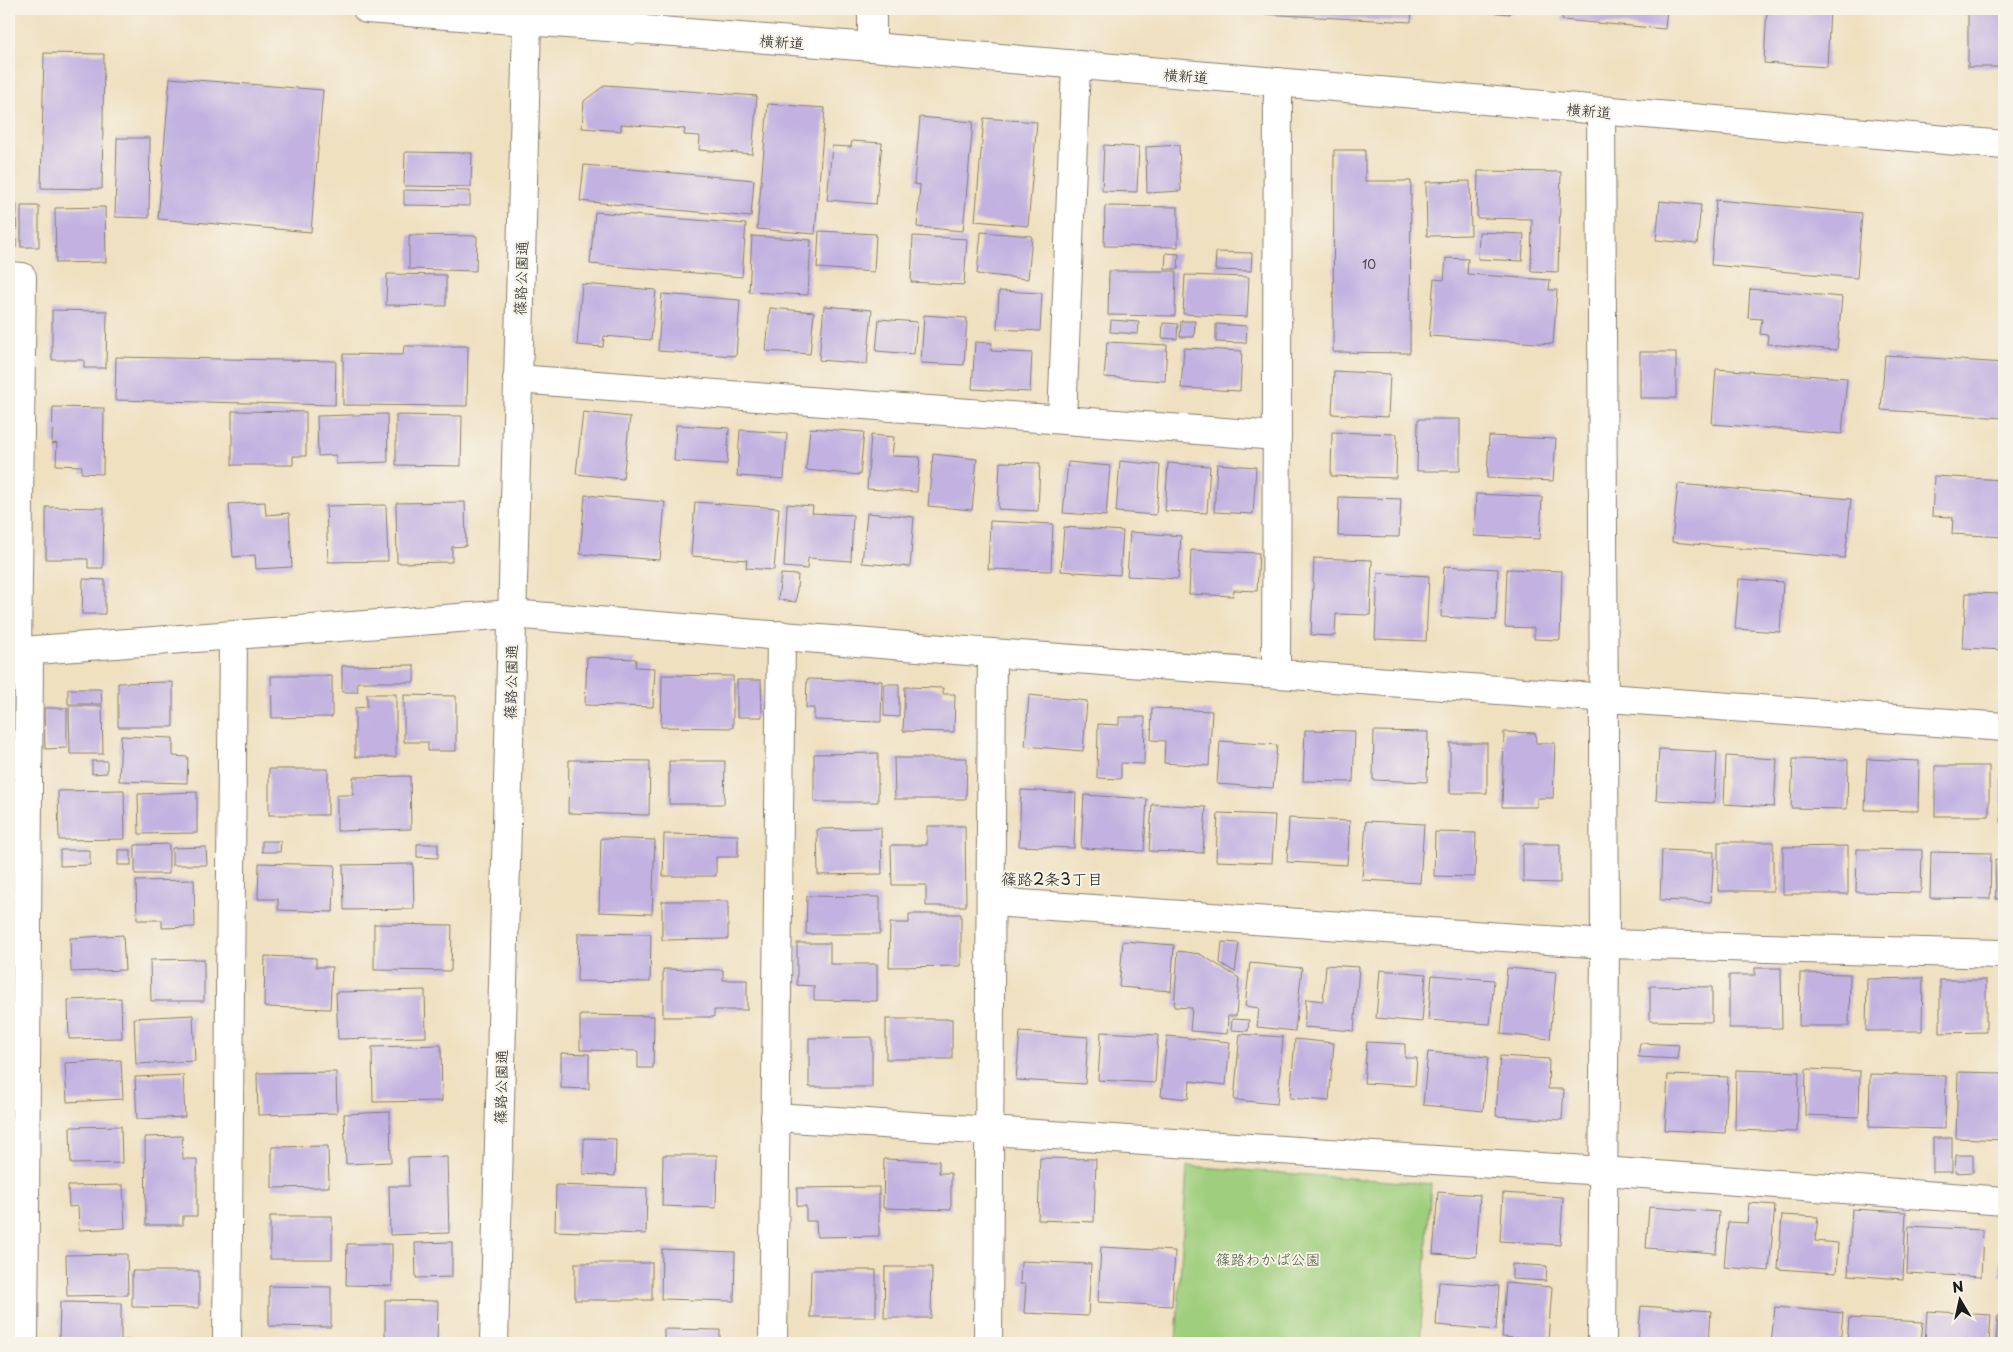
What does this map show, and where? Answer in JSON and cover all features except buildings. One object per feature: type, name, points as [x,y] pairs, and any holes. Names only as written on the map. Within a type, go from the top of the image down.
[{"type":"street","name":"横新道","points":[[367,9],[527,22],[633,19],[872,47],[1076,66],[2004,144]]},
{"type":"street","points":[[872,9],[872,47]]},
{"type":"street","name":"篠路公園通","points":[[494,1343],[527,22]]},
{"type":"street","points":[[1062,420],[1076,66]]},
{"type":"street","points":[[1276,673],[1278,82]]},
{"type":"street","points":[[1601,111],[1605,944],[1602,1343]]},
{"type":"street","points":[[9,276],[22,277],[18,652],[17,1101],[24,1343]]},
{"type":"street","points":[[517,379],[1277,436]]},
{"type":"street","points":[[18,652],[233,637],[511,614],[992,653],[2004,727]]},
{"type":"street","points":[[772,1343],[781,635]]},
{"type":"street","points":[[227,1343],[233,637]]},
{"type":"street","points":[[988,1343],[992,653]]},
{"type":"street","points":[[992,902],[1605,944],[2004,954]]},
{"type":"street","points":[[775,1117],[1603,1171],[2004,1201]]},
{"type":"green space","name":"篠路わかば公園","points":[[1187,1166],[1431,1184],[1420,1343],[1176,1342]]},
{"type":"district","name":"篠路2条3丁目","points":[[1052,878]]}]
